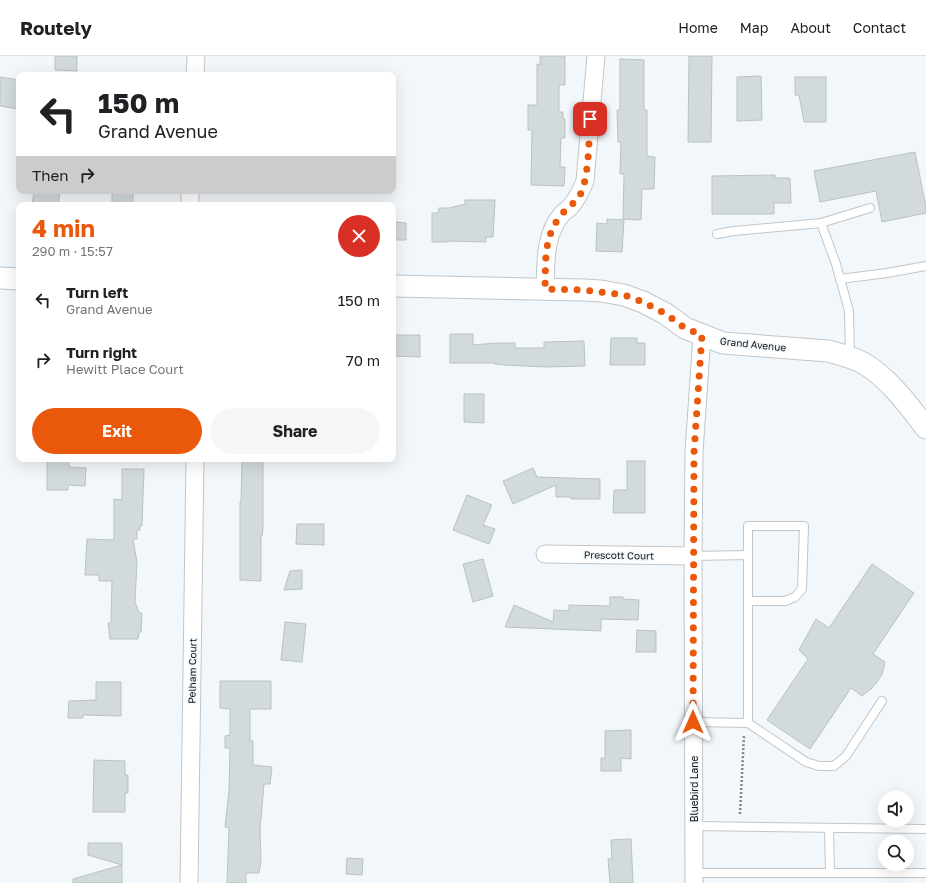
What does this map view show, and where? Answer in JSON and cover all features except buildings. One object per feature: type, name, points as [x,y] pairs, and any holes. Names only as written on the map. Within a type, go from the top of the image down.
[{"type":"street","points":[[195,72],[196,56]]},
{"type":"street","points":[[545,289],[546,250],[554,226],[562,214],[580,195],[585,181],[596,56]]},
{"type":"street","points":[[0,278],[16,278]]},
{"type":"street","name":"Grand Avenue","points":[[396,286],[589,290],[624,295],[643,302],[666,314],[685,328],[723,343],[828,351],[864,364],[884,379],[914,412],[926,428]]},
{"type":"street","name":"Bluebird Lane","points":[[694,878],[694,452],[702,335]]},
{"type":"street","name":"Pelham Court","points":[[189,883],[196,462]]},
{"type":"street","name":"Prescott Court","points":[[545,554],[693,556]]},
{"type":"lane","points":[[717,234],[821,223],[870,208]]},
{"type":"lane","points":[[821,223],[849,311],[850,358]]},
{"type":"lane","points":[[840,279],[926,266]]},
{"type":"lane","points":[[746,723],[748,526],[804,526],[802,589],[795,597],[785,601],[748,601]]},
{"type":"lane","points":[[693,556],[748,555]]},
{"type":"lane","points":[[693,722],[746,723],[806,762],[819,766],[834,766],[846,756],[882,701]]},
{"type":"lane","points":[[694,826],[926,829]]},
{"type":"lane","points":[[829,828],[830,873]]},
{"type":"lane","points":[[694,878],[830,873],[926,873]]},
{"type":"path","points":[[740,827],[746,723]]},
{"type":"route","points":[[590,119],[585,181],[580,195],[562,214],[554,226],[546,250],[545,289],[601,291],[624,295],[643,302],[666,314],[685,328],[702,335],[694,452],[693,722]]}]
